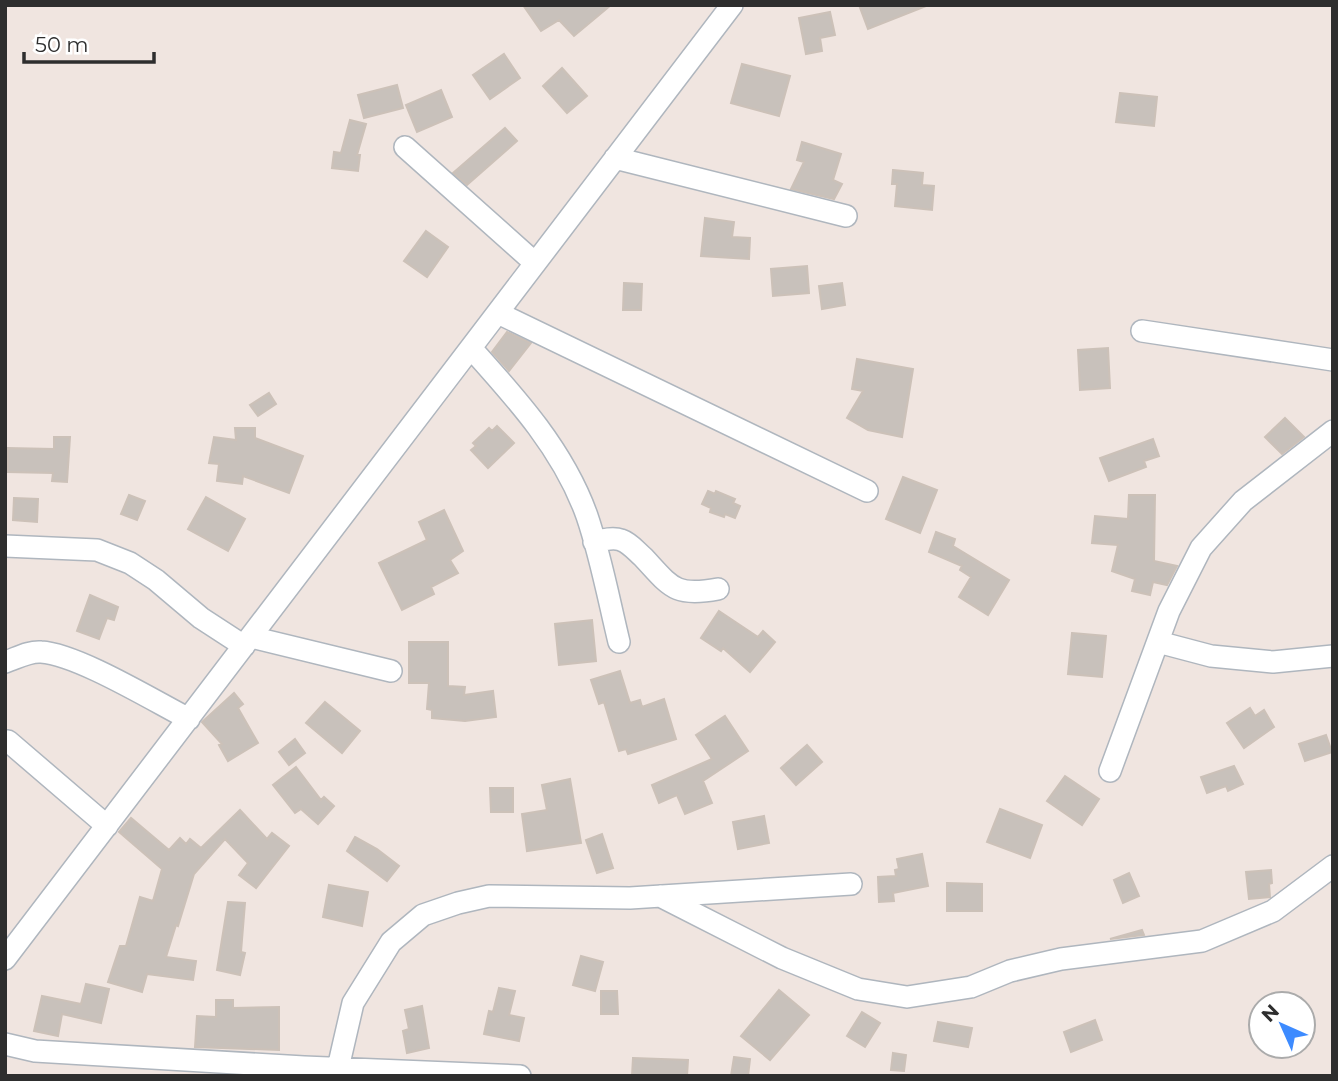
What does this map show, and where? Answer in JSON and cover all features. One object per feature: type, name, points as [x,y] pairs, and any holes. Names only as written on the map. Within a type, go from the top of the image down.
[{"type":"street","points":[[5,959],[732,5]]},
{"type":"street","points":[[405,147],[535,263]]},
{"type":"street","points":[[615,158],[846,216]]},
{"type":"street","points":[[498,313],[867,491]]},
{"type":"street","points":[[1142,331],[1333,360]]},
{"type":"street","points":[[471,348],[522,404],[550,443],[569,476],[587,516],[619,642]]},
{"type":"street","points":[[1110,771],[1169,611],[1201,548],[1243,501],[1333,430]]},
{"type":"street","points":[[594,542],[620,539],[631,545],[669,585],[681,592],[696,593],[718,589]]},
{"type":"street","points":[[5,545],[97,550],[130,563],[156,579],[201,618],[248,641],[391,671]]},
{"type":"street","points":[[1157,642],[1211,656],[1273,662],[1333,656]]},
{"type":"street","points":[[5,662],[40,652],[58,655],[86,666],[189,719]]},
{"type":"street","points":[[8,741],[107,826]]},
{"type":"street","points":[[660,896],[782,958],[858,989],[907,996],[971,987],[1010,971],[1061,959],[1202,941],[1273,911],[1333,866]]},
{"type":"street","points":[[338,1068],[353,1003],[391,942],[423,915],[489,896],[630,898],[851,884]]},
{"type":"street","points":[[5,1044],[35,1051],[520,1076]]},
{"type":"building","points":[[523,5],[611,5],[574,36],[559,20],[541,31]]},
{"type":"building","points":[[859,5],[926,5],[926,6],[868,29]]},
{"type":"building","points":[[830,12],[835,35],[820,38],[822,51],[806,54],[799,18]]},
{"type":"building","points":[[504,54],[520,78],[490,99],[473,75]]},
{"type":"building","points":[[742,64],[790,76],[779,116],[731,103]]},
{"type":"building","points":[[562,68],[587,96],[567,113],[543,86]]},
{"type":"building","points":[[397,85],[403,108],[364,118],[358,95]]},
{"type":"building","points":[[441,90],[452,117],[417,132],[406,105]]},
{"type":"building","points":[[1120,93],[1157,97],[1154,126],[1116,122]]},
{"type":"building","points":[[350,120],[366,124],[357,155],[360,155],[358,171],[332,168],[334,152],[341,153]]},
{"type":"building","points":[[505,128],[517,141],[467,185],[453,173]]},
{"type":"building","points":[[802,142],[841,154],[833,180],[842,184],[834,199],[791,189],[804,162],[797,160]]},
{"type":"building","points":[[893,170],[923,173],[922,185],[934,186],[932,210],[895,206],[897,184],[892,184]]},
{"type":"building","points":[[705,218],[734,222],[732,237],[750,238],[749,259],[701,256]]},
{"type":"building","points":[[426,231],[448,247],[427,277],[404,261]]},
{"type":"building","points":[[807,266],[809,293],[773,296],[771,269]]},
{"type":"building","points":[[624,283],[642,284],[641,310],[623,310]]},
{"type":"building","points":[[842,283],[845,305],[822,309],[819,286]]},
{"type":"building","points":[[507,332],[531,343],[509,371],[492,352]]},
{"type":"building","points":[[1108,348],[1110,388],[1080,390],[1078,350]]},
{"type":"building","points":[[857,359],[913,369],[902,437],[868,430],[847,418],[863,391],[852,389]]},
{"type":"building","points":[[269,393],[276,404],[258,416],[250,405]]},
{"type":"building","points":[[1285,418],[1304,437],[1282,454],[1265,437]]},
{"type":"building","points":[[497,426],[514,443],[488,468],[471,450],[476,446],[473,443],[489,428],[492,431]]},
{"type":"building","points":[[235,428],[255,428],[255,438],[303,456],[289,493],[243,476],[242,484],[217,481],[219,464],[209,463],[214,437],[236,440]]},
{"type":"building","points":[[54,437],[70,437],[67,482],[52,481],[53,473],[8,472],[8,448],[54,449]]},
{"type":"building","points":[[1153,439],[1159,456],[1144,461],[1146,467],[1109,481],[1100,458]]},
{"type":"building","points":[[903,477],[937,490],[920,533],[886,519]]},
{"type":"building","points":[[708,491],[715,494],[716,491],[735,499],[733,503],[740,506],[735,518],[710,512],[711,508],[702,504]]},
{"type":"building","points":[[129,495],[145,501],[137,520],[121,514]]},
{"type":"building","points":[[1129,495],[1155,495],[1154,561],[1177,566],[1167,585],[1153,582],[1150,595],[1132,591],[1135,579],[1112,571],[1118,545],[1092,543],[1095,516],[1128,519]]},
{"type":"building","points":[[206,497],[245,519],[228,551],[188,529]]},
{"type":"building","points":[[14,498],[38,499],[37,522],[13,520]]},
{"type":"building","points":[[444,510],[463,551],[450,560],[458,573],[431,587],[434,594],[402,610],[379,563],[427,540],[419,522]]},
{"type":"building","points":[[936,532],[955,539],[953,546],[1009,580],[988,615],[959,597],[971,577],[960,570],[962,566],[929,552]]},
{"type":"building","points":[[90,595],[118,607],[114,620],[107,618],[99,639],[77,631]]},
{"type":"building","points":[[719,611],[758,637],[763,631],[775,642],[750,672],[723,648],[721,651],[701,638]]},
{"type":"building","points":[[592,620],[596,661],[559,665],[555,624]]},
{"type":"building","points":[[1072,633],[1106,636],[1102,677],[1068,674]]},
{"type":"building","points":[[409,642],[448,642],[448,686],[465,687],[464,695],[493,691],[496,717],[465,721],[432,718],[432,710],[427,709],[429,683],[409,683]]},
{"type":"building","points":[[620,671],[630,703],[640,700],[642,707],[664,699],[676,739],[628,754],[626,749],[619,751],[604,702],[599,704],[591,680]]},
{"type":"building","points":[[234,693],[243,704],[238,708],[258,743],[228,761],[219,745],[222,744],[202,722]]},
{"type":"building","points":[[325,702],[360,731],[342,753],[306,723]]},
{"type":"building","points":[[1250,708],[1255,716],[1264,710],[1274,727],[1244,748],[1227,723]]},
{"type":"building","points":[[725,716],[748,751],[703,781],[712,803],[685,814],[677,795],[659,803],[652,785],[712,759],[696,735]]},
{"type":"building","points":[[1326,735],[1332,752],[1305,761],[1299,744]]},
{"type":"building","points":[[295,739],[305,753],[289,765],[279,752]]},
{"type":"building","points":[[807,745],[822,762],[796,785],[781,768]]},
{"type":"building","points":[[1234,766],[1243,784],[1228,791],[1226,786],[1207,793],[1201,777]]},
{"type":"building","points":[[296,767],[321,800],[324,797],[334,806],[318,824],[301,809],[295,813],[273,785]]},
{"type":"building","points":[[1065,776],[1099,799],[1082,825],[1047,801]]},
{"type":"building","points":[[570,779],[581,843],[527,851],[522,814],[547,810],[542,785]]},
{"type":"building","points":[[490,788],[513,788],[513,812],[491,812]]},
{"type":"building","points":[[1000,809],[1042,825],[1030,858],[987,842]]},
{"type":"building","points":[[240,810],[267,839],[272,833],[289,846],[256,888],[239,875],[248,863],[225,839],[194,874],[166,957],[196,961],[193,980],[147,974],[142,992],[108,982],[120,946],[126,946],[140,897],[153,901],[162,869],[119,832],[131,818],[169,850],[180,838],[186,844],[190,839],[201,848]]},
{"type":"building","points":[[764,816],[769,843],[738,849],[733,822]]},
{"type":"building","points":[[602,834],[613,868],[597,873],[586,840]]},
{"type":"building","points":[[355,837],[399,866],[387,881],[347,851]]},
{"type":"building","points":[[922,854],[928,886],[893,893],[894,901],[879,902],[878,877],[896,876],[895,870],[899,869],[897,859]]},
{"type":"building","points":[[1271,870],[1270,897],[1249,899],[1246,872]]},
{"type":"building","points":[[1129,873],[1139,896],[1123,903],[1114,880]]},
{"type":"building","points":[[947,883],[982,884],[982,911],[947,911]]},
{"type":"building","points":[[329,885],[368,892],[362,926],[323,917]]},
{"type":"building","points":[[228,902],[245,903],[241,952],[245,953],[240,975],[217,970]]},
{"type":"building","points":[[1142,930],[1144,935],[1110,939]]},
{"type":"building","points":[[581,956],[603,962],[595,991],[573,985]]},
{"type":"building","points":[[86,984],[109,989],[101,1023],[62,1014],[58,1036],[34,1031],[42,996],[81,1004]]},
{"type":"building","points":[[499,988],[515,991],[509,1015],[524,1018],[519,1041],[484,1034],[489,1011],[493,1012]]},
{"type":"building","points":[[779,990],[809,1015],[770,1060],[741,1036]]},
{"type":"building","points":[[601,991],[617,991],[618,1014],[601,1014]]},
{"type":"building","points":[[216,1000],[233,1000],[233,1008],[279,1007],[279,1050],[195,1047],[197,1016],[216,1017]]},
{"type":"building","points":[[422,1006],[429,1048],[407,1053],[403,1031],[409,1029],[405,1010]]},
{"type":"building","points":[[862,1012],[880,1023],[865,1047],[847,1036]]},
{"type":"building","points":[[1095,1020],[1102,1040],[1071,1052],[1064,1032]]},
{"type":"building","points":[[938,1022],[972,1028],[968,1047],[934,1041]]},
{"type":"building","points":[[893,1053],[906,1055],[904,1071],[891,1070]]},
{"type":"building","points":[[734,1057],[750,1059],[748,1076],[731,1076]]},
{"type":"building","points":[[633,1058],[688,1060],[687,1076],[632,1076]]}]
